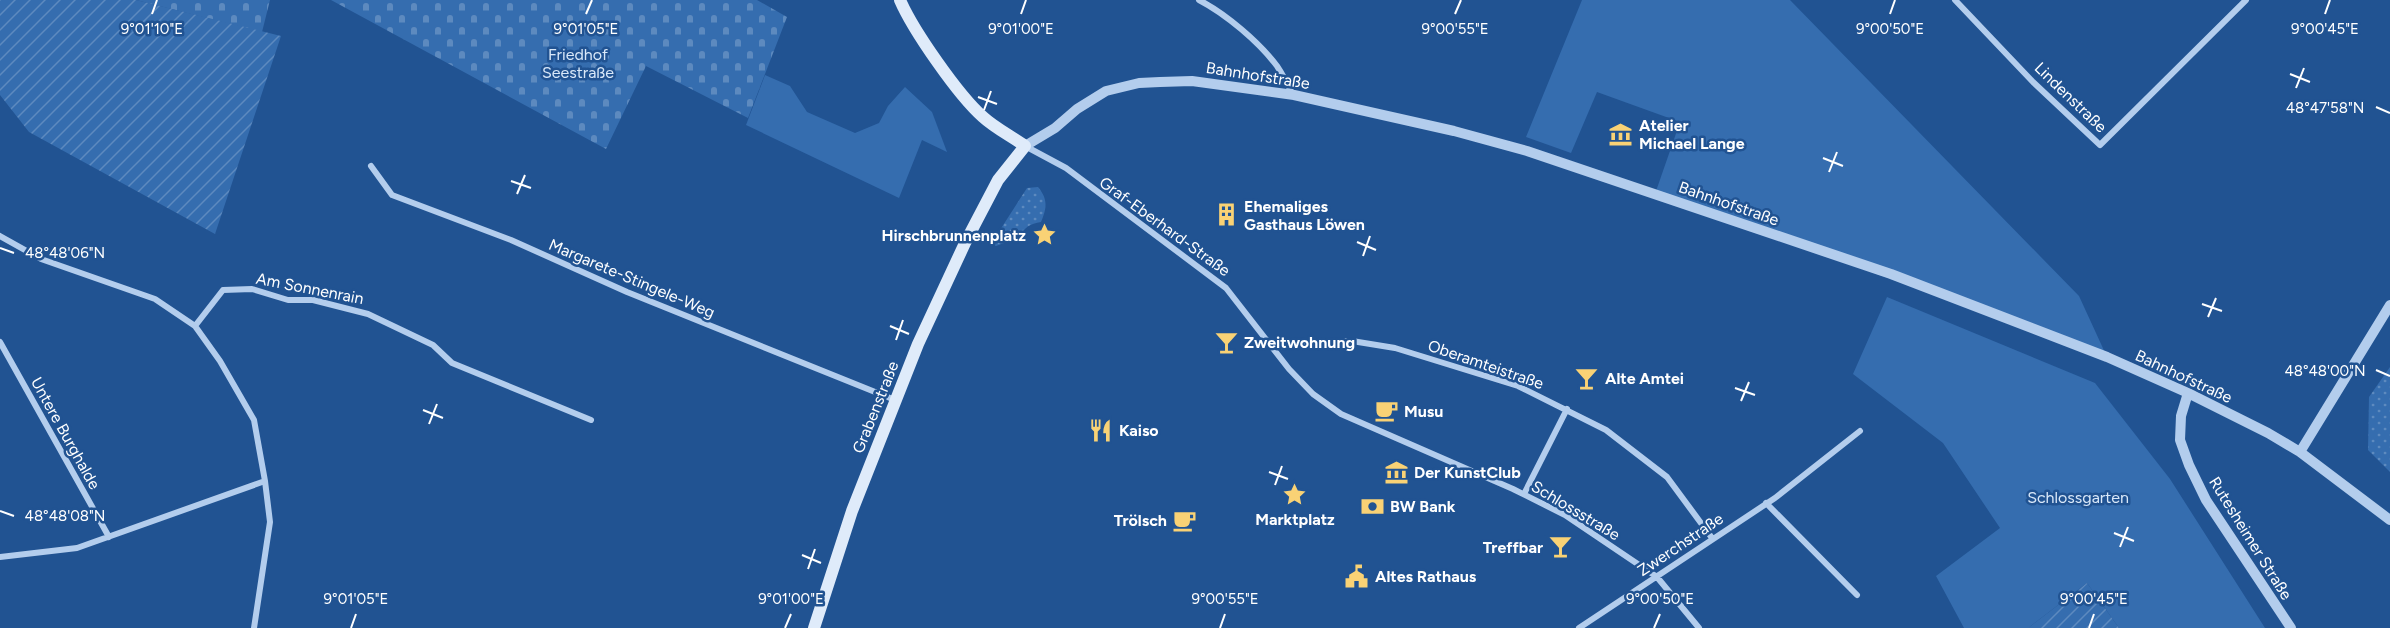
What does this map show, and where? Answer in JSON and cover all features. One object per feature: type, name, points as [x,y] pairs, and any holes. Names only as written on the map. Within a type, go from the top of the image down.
[{"type":"main road","points":[[900,0],[904,10],[937,59],[972,106],[983,117],[1025,146]]},
{"type":"main road","name":"Grabenstraße","points":[[814,628],[852,511],[895,400],[964,243],[999,180],[1025,146]]},
{"type":"street","points":[[1199,0],[1213,7],[1243,32],[1277,66],[1294,95]]},
{"type":"street","name":"Lindenstraße","points":[[1955,0],[2033,82],[2100,146],[2246,0]]},
{"type":"street","name":"Bahnhofstraße","points":[[1025,146],[1055,128],[1077,109],[1106,91],[1139,82],[1192,81],[1294,95],[1465,134],[1527,152],[1892,274],[2107,357],[2188,393],[2300,452],[2390,520]]},
{"type":"street","name":"Graf-Eberhard-Straße","points":[[1025,146],[1066,168],[1226,288],[1272,347]]},
{"type":"street","name":"Margarete-Stingele-Weg","points":[[371,166],[392,195],[511,240],[627,292],[895,400]]},
{"type":"street","points":[[0,236],[41,259],[155,299],[195,326],[220,361],[254,420],[265,481],[270,522],[254,628]]},
{"type":"street","name":"Am Sonnenrain","points":[[195,326],[223,290],[252,289],[288,300],[314,300],[368,314],[433,345],[452,363],[591,420]]},
{"type":"street","points":[[2300,452],[2390,306]]},
{"type":"street","name":"Oberamteistraße","points":[[1272,347],[1352,341],[1395,348],[1518,386],[1606,430],[1667,477],[1712,538]]},
{"type":"street","name":"Untere Burghalde","points":[[0,342],[109,537]]},
{"type":"street","name":"Schlossstraße","points":[[1272,347],[1313,394],[1341,414],[1524,494],[1565,515],[1657,577],[1698,628]]},
{"type":"street","name":"Rutesheimer Straße","points":[[2188,393],[2181,416],[2180,440],[2189,465],[2206,500],[2291,628]]},
{"type":"street","points":[[1524,494],[1567,409]]},
{"type":"street","name":"Zwerchstraße","points":[[1579,628],[1766,503],[1860,430]]},
{"type":"street","points":[[0,557],[77,548],[265,481]]},
{"type":"street","points":[[1766,503],[1857,595]]},
{"type":"green space","points":[[0,0],[136,0],[281,36],[215,234],[29,132],[0,95]]},
{"type":"green space","points":[[136,0],[270,0],[262,32]]},
{"type":"green space","name":"Friedhof Seestraße","points":[[331,0],[757,0],[787,17],[748,118],[646,66],[606,149]]},
{"type":"green space","points":[[1582,0],[1790,0],[2079,296],[2107,357],[1655,194],[1680,122],[1597,92],[1571,153],[1526,137]]},
{"type":"green space","points":[[765,75],[790,86],[807,112],[855,133],[879,123],[888,106],[905,87],[932,112],[947,152],[922,140],[899,198],[746,125]]},
{"type":"green space","points":[[1038,187],[1046,204],[1041,222],[1028,226],[1020,237],[996,246],[991,244],[1027,188]]},
{"type":"green space","name":"Schlossgarten","points":[[1887,297],[2095,383],[2170,479],[2265,628],[2119,628],[2087,583],[2028,628],[1964,628],[1936,576],[2000,528],[1943,443],[1853,374]]},
{"type":"green space","points":[[2390,367],[2390,472],[2368,450],[2369,397]]},
{"type":"green space","points":[[2087,583],[2119,628],[2028,628]]},
{"type":"place","name":"Atelier Michael Lange","points":[[1621,134]]},
{"type":"place","name":"Ehemaliges Gasthaus Löwen","points":[[1226,215]]},
{"type":"place","name":"Hirschbrunnenplatz","points":[[1044,235]]},
{"type":"place","name":"Zweitwohnung","points":[[1226,342]]},
{"type":"place","name":"Alte Amtei","points":[[1587,378]]},
{"type":"place","name":"Musu","points":[[1386,411]]},
{"type":"place","name":"Kaiso","points":[[1101,430]]},
{"type":"place","name":"Der KunstClub","points":[[1396,472]]},
{"type":"place","name":"Marktplatz","points":[[1295,494]]},
{"type":"place","name":"BW Bank","points":[[1372,506]]},
{"type":"place","name":"Trölsch","points":[[1185,520]]},
{"type":"place","name":"Treffbar","points":[[1561,547]]},
{"type":"place","name":"Altes Rathaus","points":[[1357,576]]}]
